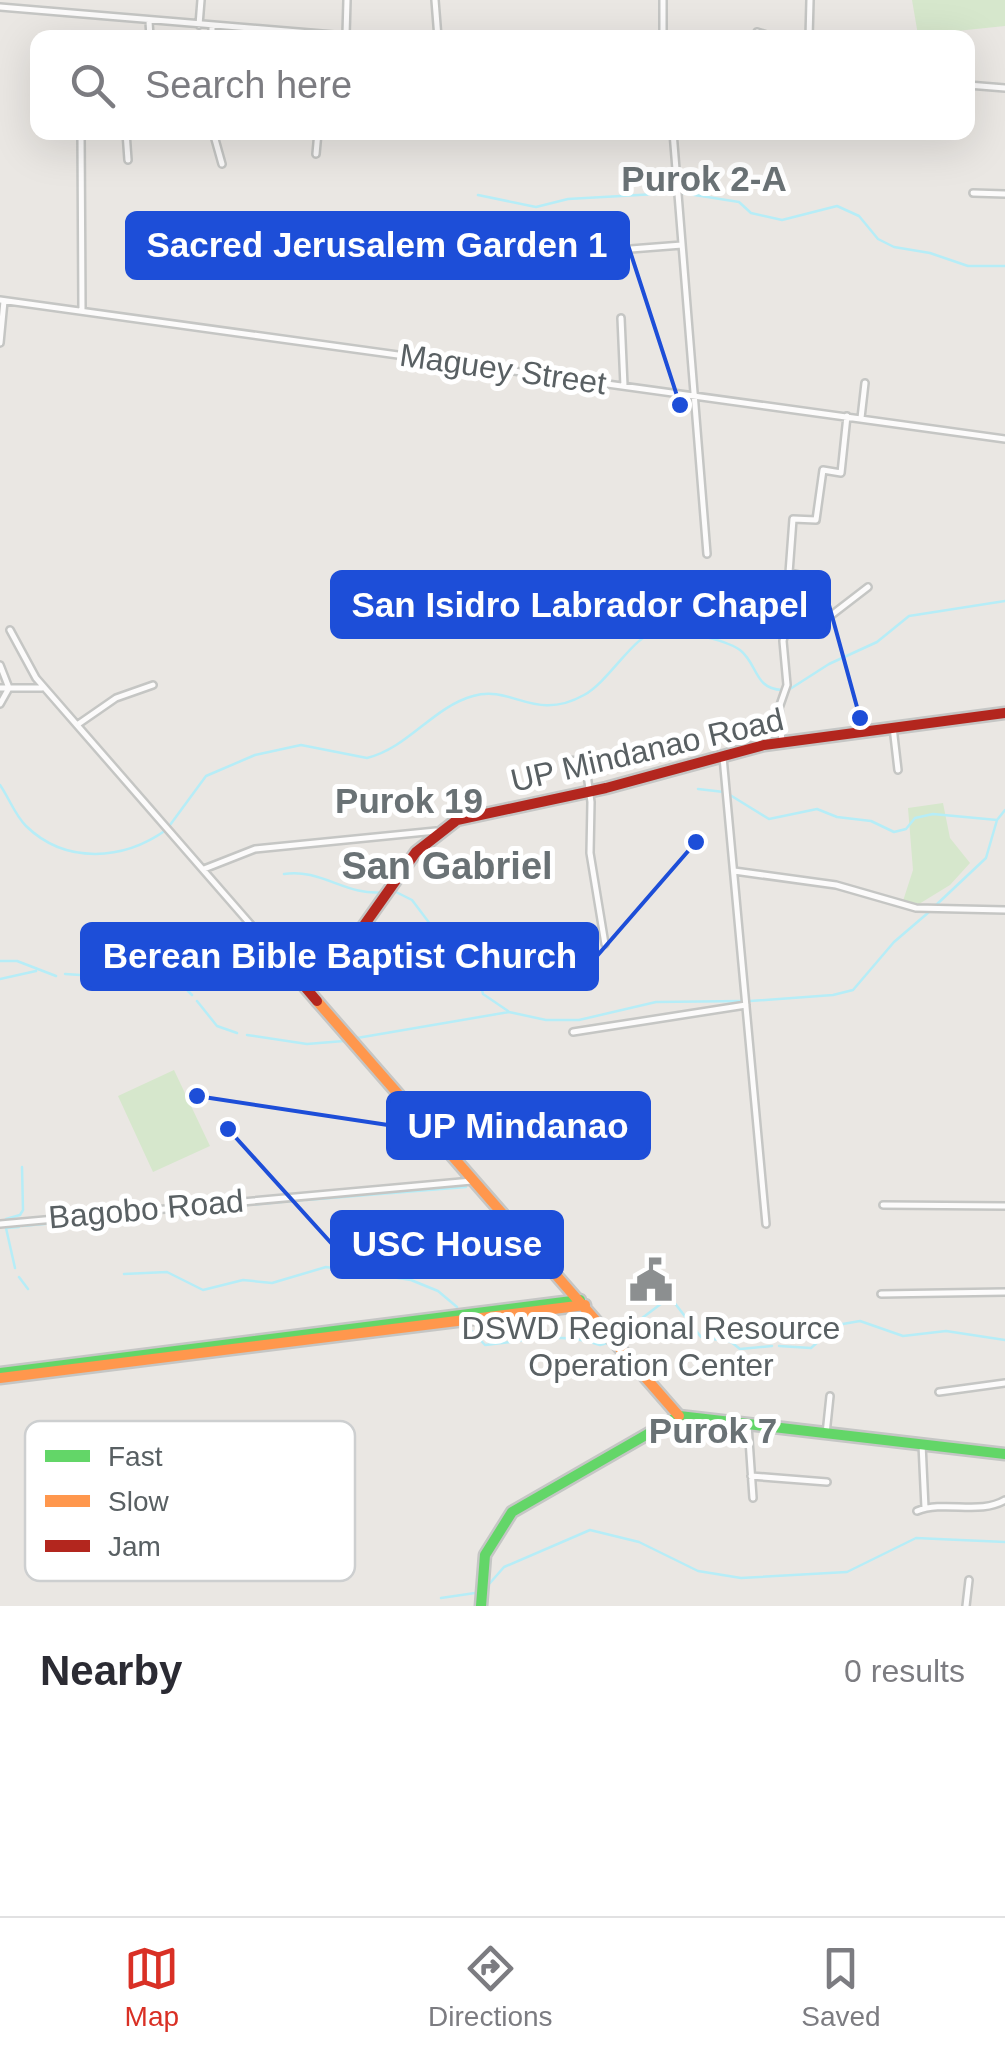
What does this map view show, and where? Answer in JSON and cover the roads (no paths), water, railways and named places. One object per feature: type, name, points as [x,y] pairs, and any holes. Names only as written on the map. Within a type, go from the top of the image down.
[{"type":"street","points":[[200,25],[201,0]]},
{"type":"street","points":[[348,0],[348,30]]},
{"type":"street","points":[[435,0],[437,30]]},
{"type":"street","points":[[663,0],[663,30]]},
{"type":"street","points":[[809,30],[810,0]]},
{"type":"street","points":[[0,7],[255,30]]},
{"type":"street","points":[[149,21],[150,30]]},
{"type":"street","points":[[975,86],[1005,88]]},
{"type":"street","points":[[81,140],[82,310]]},
{"type":"street","points":[[127,140],[128,160]]},
{"type":"street","points":[[215,140],[222,164]]},
{"type":"street","points":[[316,154],[317,140]]},
{"type":"street","points":[[674,140],[707,554]]},
{"type":"street","points":[[677,186],[716,188]]},
{"type":"street","points":[[973,193],[1005,194]]},
{"type":"street","points":[[605,251],[682,245]]},
{"type":"street","points":[[0,343],[2,301]]},
{"type":"street","name":"Maguey Street","points":[[2,301],[1005,439]]},
{"type":"street","points":[[620,318],[624,386]]},
{"type":"street","points":[[861,418],[866,383]]},
{"type":"street","points":[[782,742],[778,714],[787,685],[783,641],[799,575],[789,573],[792,519],[816,520],[823,470],[841,473],[846,416]]},
{"type":"street","points":[[792,616],[829,617],[868,587]]},
{"type":"street","points":[[10,630],[26,664],[44,688],[304,980],[472,1181],[678,1416]]},
{"type":"street","points":[[0,664],[8,688],[0,704]]},
{"type":"street","points":[[77,725],[116,698],[153,685]]},
{"type":"street","points":[[0,688],[44,688]]},
{"type":"street","name":"UP Mindanao Road","points":[[304,980],[358,940],[406,867],[438,831],[457,820],[782,742],[1005,713]]},
{"type":"street","points":[[893,728],[898,770]]},
{"type":"street","points":[[723,754],[766,1224]]},
{"type":"street","points":[[563,760],[585,760],[590,791],[590,853],[605,944]]},
{"type":"street","points":[[204,869],[255,849],[438,831]]},
{"type":"street","points":[[734,871],[824,883],[916,908],[1005,910]]},
{"type":"street","points":[[573,1032],[746,1005]]},
{"type":"street","name":"Bagobo Road","points":[[0,1224],[472,1181]]},
{"type":"street","points":[[883,1205],[1005,1206]]},
{"type":"street","points":[[881,1294],[1005,1292]]},
{"type":"street","points":[[0,1376],[582,1302]]},
{"type":"street","points":[[939,1392],[1005,1384]]},
{"type":"street","points":[[826,1434],[830,1396]]},
{"type":"street","points":[[482,1606],[479,1574],[483,1557],[492,1536],[512,1512],[678,1416],[1005,1454]]},
{"type":"street","points":[[748,1425],[753,1498]]},
{"type":"street","points":[[922,1444],[926,1508]]},
{"type":"street","points":[[752,1476],[827,1482]]},
{"type":"street","points":[[917,1511],[991,1506],[1005,1500]]},
{"type":"street","points":[[966,1606],[969,1580]]},
{"type":"waterway","points":[[478,195],[536,207],[568,199],[674,193]]},
{"type":"waterway","points":[[682,193],[739,202],[751,213],[782,220],[837,206],[859,216],[878,239],[894,247],[930,253],[968,266],[1005,266]]},
{"type":"waterway","points":[[790,689],[829,664],[877,642],[909,616],[1005,601]]},
{"type":"waterway","points":[[170,825],[206,776],[255,755],[301,745],[367,758],[395,746],[445,709],[473,696],[500,695],[537,704],[566,703],[594,688],[641,640],[658,632],[700,636],[732,645],[746,656],[761,681],[782,690]]},
{"type":"waterway","points":[[0,785],[26,826],[42,839],[77,852],[95,854],[132,848],[166,830]]},
{"type":"waterway","points":[[698,789],[724,792]]},
{"type":"waterway","points":[[730,795],[769,819],[817,809],[837,817],[871,821],[894,832],[906,829],[915,818],[933,814],[997,820]]},
{"type":"waterway","points":[[935,906],[986,858],[997,820],[1005,810]]},
{"type":"waterway","points":[[284,874],[310,875],[358,890],[384,892]]},
{"type":"waterway","points":[[394,891],[412,900],[449,949],[475,960],[483,994],[508,1011]]},
{"type":"waterway","points":[[750,1001],[853,990],[894,942],[929,912]]},
{"type":"waterway","points":[[0,961],[17,961],[56,976]]},
{"type":"waterway","points":[[0,979],[36,971]]},
{"type":"waterway","points":[[65,974],[175,981],[183,985]]},
{"type":"waterway","points":[[188,991],[192,995]]},
{"type":"waterway","points":[[197,1001],[217,1026],[237,1033]]},
{"type":"waterway","points":[[357,1038],[509,1012],[546,1020],[579,1020],[656,1002],[743,1001]]},
{"type":"waterway","points":[[247,1035],[307,1044],[344,1041]]},
{"type":"waterway","points":[[6,1219],[20,1215],[23,1210],[22,1167]]},
{"type":"waterway","points":[[306,1200],[466,1187]]},
{"type":"waterway","points":[[83,1220],[303,1200]]},
{"type":"waterway","points":[[22,1226],[77,1221]]},
{"type":"waterway","points":[[15,1268],[6,1228],[19,1227]]},
{"type":"waterway","points":[[124,1274],[167,1272],[203,1290],[243,1280],[272,1283],[326,1267],[411,1280],[438,1291],[457,1307]]},
{"type":"waterway","points":[[19,1277],[28,1289]]},
{"type":"waterway","points":[[617,1337],[670,1297],[701,1337],[731,1342],[740,1349],[772,1346]]},
{"type":"waterway","points":[[779,1346],[811,1348],[837,1325],[860,1321],[903,1336],[946,1331],[1005,1340]]},
{"type":"waterway","points":[[469,1328],[485,1345],[557,1338],[600,1345],[611,1342]]},
{"type":"waterway","points":[[483,1591],[504,1567],[590,1530],[639,1542],[698,1571],[741,1578],[847,1572],[916,1538],[1005,1542]]},
{"type":"waterway","points":[[441,1598],[475,1593]]},
{"type":"place","name":"Sacred Jerusalem Garden 1","points":[[680,405]]},
{"type":"place","name":"San Isidro Labrador Chapel","points":[[860,718]]},
{"type":"place","name":"Berean Bible Baptist Church","points":[[696,842]]},
{"type":"place","name":"UP Mindanao","points":[[197,1096]]},
{"type":"place","name":"USC House","points":[[228,1129]]},
{"type":"place","name":"DSWD Regional Resource Operation Center","points":[[651,1280]]},
{"type":"district","name":"Purok 2-A","points":[[704,179]]},
{"type":"district","name":"Purok 19","points":[[409,801]]},
{"type":"district","name":"San Gabriel","points":[[447,866]]},
{"type":"district","name":"Purok 7","points":[[713,1431]]}]
